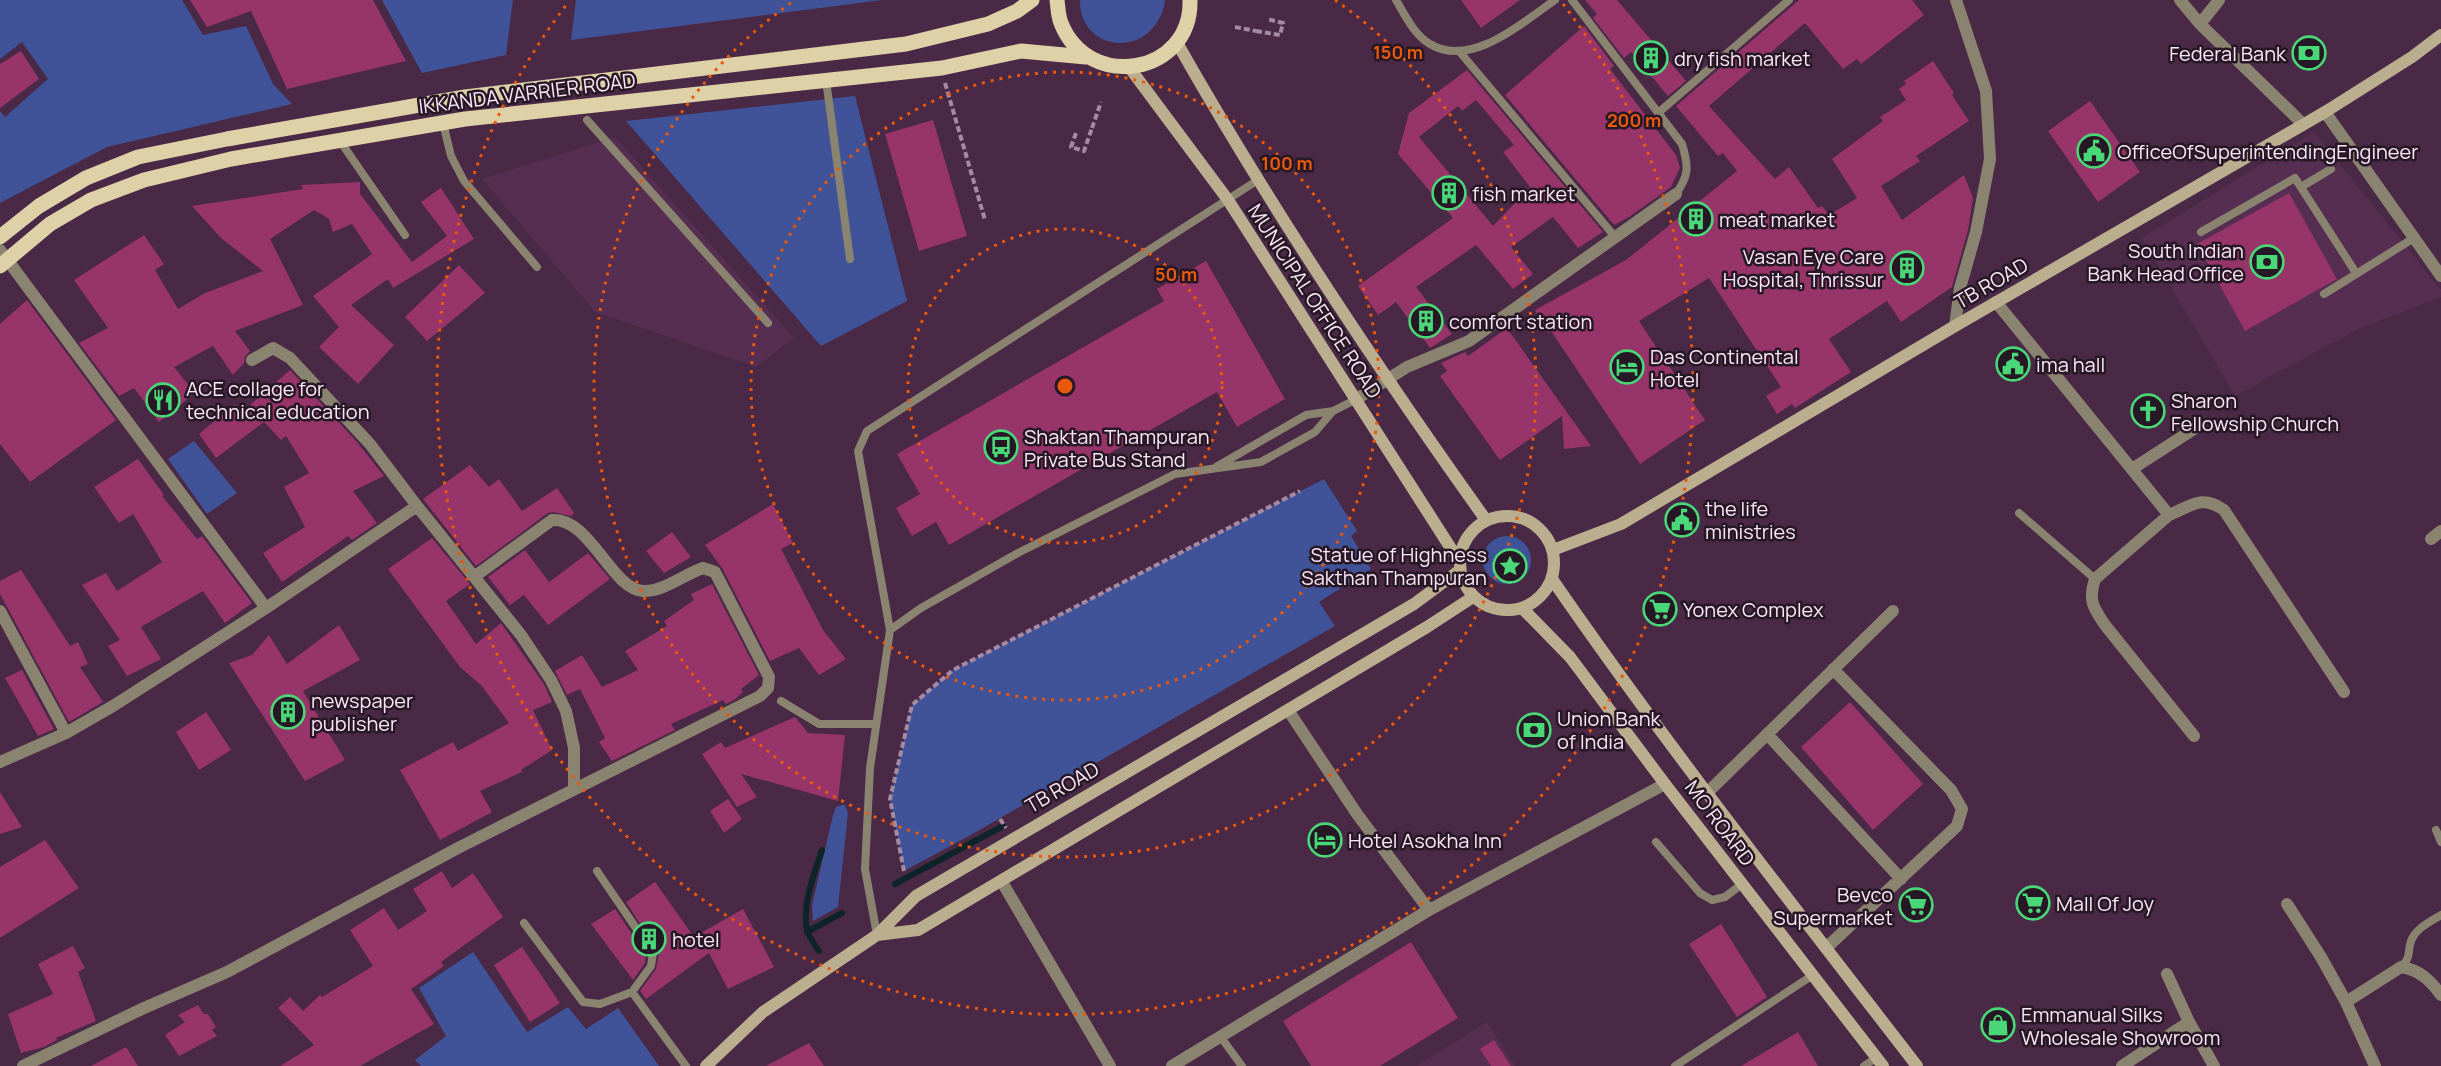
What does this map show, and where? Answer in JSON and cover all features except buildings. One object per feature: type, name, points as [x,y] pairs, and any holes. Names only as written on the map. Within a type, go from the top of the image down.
[{"type":"main road","name":"IKKANDA VARRIER ROAD","points":[[0,237],[39,206],[86,178],[138,157],[226,139],[465,98],[906,44],[988,24],[1017,11],[1032,0]]},
{"type":"main road","points":[[1057,0],[1060,21],[1070,41],[1086,57]]},
{"type":"main road","points":[[1130,68],[1150,62],[1168,51],[1187,23],[1190,0]]},
{"type":"main road","name":"TB ROAD","points":[[1553,550],[1621,524],[1996,302],[2302,123],[2325,112],[2412,57],[2441,35]]},
{"type":"main road","points":[[1176,41],[1258,180],[1389,380],[1486,520]]},
{"type":"main road","name":"IKKANDA VARRIER ROAD","points":[[2,258],[50,224],[91,200],[144,180],[231,159],[443,123],[942,68],[1021,51],[1086,57],[1107,66],[1130,68]]},
{"type":"main road","name":"MUNICIPAL OFFICE ROAD","points":[[1130,68],[1228,200],[1459,566]]},
{"type":"main road","points":[[1506,515],[1522,518],[1535,525],[1546,536],[1553,550],[1555,564],[1545,592],[1534,602],[1522,608],[1509,610],[1483,605],[1464,585],[1459,566],[1467,537],[1486,520],[1506,515]]},
{"type":"main road","name":"TB ROAD","points":[[706,1066],[763,1012],[877,935],[916,896],[1414,604],[1459,566]]},
{"type":"main road","points":[[1551,579],[1707,793],[1917,1066]]},
{"type":"main road","points":[[877,935],[918,930],[1002,882],[1473,597]]},
{"type":"main road","name":"MO ROARD","points":[[1522,608],[1570,657],[1879,1062]]},
{"type":"street","points":[[2180,0],[2200,24],[2302,123]]},
{"type":"street","points":[[2200,24],[2219,0]]},
{"type":"street","points":[[1955,326],[1960,288],[1976,232],[1990,159],[1986,90],[1959,2]]},
{"type":"street","points":[[2325,112],[2441,276]]},
{"type":"street","points":[[1355,400],[1407,368],[1469,341],[1676,194]]},
{"type":"street","points":[[2,258],[266,608]]},
{"type":"street","points":[[1996,302],[2169,515]]},
{"type":"street","points":[[252,360],[273,348],[290,358],[370,444],[527,644],[551,680],[566,711],[574,748],[574,788]]},
{"type":"street","points":[[2132,470],[2194,429]]},
{"type":"street","points":[[2194,736],[2119,644],[2093,608],[2090,594],[2095,579],[2169,515],[2200,502],[2212,501],[2224,510],[2344,692]]},
{"type":"street","points":[[0,762],[66,733],[113,706],[266,608],[417,506]]},
{"type":"street","points":[[23,1066],[144,1008],[227,972],[574,788],[760,696],[768,688],[769,677],[715,572],[703,568],[654,590],[641,591],[627,583],[575,526],[563,519],[552,520],[474,577]]},
{"type":"street","points":[[2430,539],[2441,531]]},
{"type":"street","points":[[1707,793],[1893,610]]},
{"type":"street","points":[[0,611],[66,733]]},
{"type":"street","points":[[1826,948],[1957,826],[1962,809],[1952,790],[1833,669]]},
{"type":"street","points":[[1288,710],[1357,814],[1429,910]]},
{"type":"street","points":[[1767,734],[1901,879]]},
{"type":"street","points":[[1172,1066],[1429,910],[1665,784]]},
{"type":"street","points":[[1002,882],[1110,1066]]},
{"type":"street","points":[[2287,904],[2346,1002],[2375,1066]]},
{"type":"street","points":[[2346,1002],[2401,967],[2414,969],[2430,981],[2441,995]]},
{"type":"street","points":[[2167,975],[2189,1022],[2214,1066]]},
{"type":"street","points":[[2121,1066],[2189,1022]]},
{"type":"lane","points":[[1395,0],[1413,28],[1430,44],[1450,51],[1470,50],[1497,40],[1556,0]]},
{"type":"lane","points":[[1572,0],[1682,144],[1687,163],[1686,179],[1676,194]]},
{"type":"lane","points":[[1658,113],[1789,0]]},
{"type":"lane","points":[[1459,51],[1616,238]]},
{"type":"lane","points":[[826,80],[850,259]]},
{"type":"lane","points":[[587,120],[768,323]]},
{"type":"lane","points":[[443,123],[451,156],[464,181],[537,267]]},
{"type":"lane","points":[[340,141],[405,235]]},
{"type":"lane","points":[[2301,187],[2331,169]]},
{"type":"lane","points":[[2201,232],[2295,178],[2356,273]]},
{"type":"lane","points":[[877,935],[865,869],[870,768],[890,630],[858,451],[867,431],[1258,180]]},
{"type":"lane","points":[[2324,294],[2414,238]]},
{"type":"lane","points":[[1212,469],[1306,415],[1333,411],[1355,400]]},
{"type":"lane","points":[[890,630],[921,608],[1018,553],[1175,474],[1261,462],[1315,432],[1333,411]]},
{"type":"lane","points":[[2019,513],[2095,579]]},
{"type":"lane","points":[[782,700],[819,724],[875,724]]},
{"type":"lane","points":[[2436,830],[2441,842]]},
{"type":"lane","points":[[1656,842],[1700,893],[1712,900],[1725,897],[1742,884]]},
{"type":"lane","points":[[524,923],[583,1002],[600,1004],[632,992],[651,966],[653,953],[597,871]]},
{"type":"lane","points":[[2401,967],[2409,960],[2411,940],[2419,928],[2441,915]]},
{"type":"lane","points":[[1675,1066],[1813,975]]},
{"type":"lane","points":[[632,992],[686,1066]]},
{"type":"lane","points":[[1220,1035],[1242,1066]]},
{"type":"lane","points":[[1864,1066],[1879,1062]]},
{"type":"path","points":[[1234,27],[1280,35],[1282,22],[1267,19]]},
{"type":"path","points":[[942,68],[985,220]]},
{"type":"path","points":[[1076,133],[1071,147],[1084,151],[1101,102]]},
{"type":"path","points":[[904,871],[890,799],[912,705],[953,670],[1300,491]]},
{"type":"shaded area","points":[[0,0],[182,0],[203,35],[246,26],[273,84],[292,104],[107,147],[0,203],[0,111],[5,117],[48,79],[22,42],[0,59]]},
{"type":"shaded area","points":[[382,0],[513,0],[506,55],[422,73]]},
{"type":"shaded area","points":[[576,0],[882,0],[571,40]]},
{"type":"shaded area","points":[[1080,0],[1165,1],[1158,20],[1147,33],[1133,41],[1118,43],[1104,40],[1091,31],[1083,18]]},
{"type":"shaded area","points":[[855,96],[907,301],[821,346],[626,121]]},
{"type":"shaded area","points":[[2314,132],[2441,290],[2441,297],[2356,330],[2235,396],[2142,238]]},
{"type":"shaded area","points":[[615,137],[794,338],[756,367],[595,312],[482,179]]},
{"type":"shaded area","points":[[194,441],[237,493],[207,514],[168,459]]},
{"type":"shaded area","points":[[1324,479],[1357,531],[1351,536],[1371,569],[1319,602],[1335,626],[904,871],[890,799],[912,705],[953,670]]},
{"type":"shaded area","points":[[1502,536],[1512,536],[1527,546],[1531,560],[1530,569],[1521,580],[1512,584],[1502,584],[1487,574],[1483,565],[1483,555],[1493,540]]},
{"type":"shaded area","points":[[845,805],[848,813],[838,907],[813,921],[812,905],[833,815],[836,807]]},
{"type":"shaded area","points":[[473,952],[527,1032],[568,1007],[586,1029],[618,1008],[659,1066],[421,1066],[415,1060],[446,1036],[419,988]]},
{"type":"shaded area","points":[[1487,1022],[1515,1066],[1416,1066]]},
{"type":"waterway","points":[[895,884],[1003,826]]},
{"type":"waterway","points":[[819,951],[807,930],[806,910],[822,850]]},
{"type":"waterway","points":[[807,932],[842,913]]},
{"type":"place","name":"Federal Bank","points":[[2309,53]]},
{"type":"place","name":"dry fish market","points":[[1651,58]]},
{"type":"place","name":"OfficeOfSuperintendingEngineer","points":[[2094,151]]},
{"type":"place","name":"fish market","points":[[1449,193]]},
{"type":"place","name":"meat market","points":[[1696,219]]},
{"type":"place","name":"South Indian Bank Head Office","points":[[2267,262]]},
{"type":"place","name":"Vasan Eye Care Hospital, Thrissur","points":[[1907,268]]},
{"type":"place","name":"comfort station","points":[[1426,321]]},
{"type":"place","name":"ima hall","points":[[2013,364]]},
{"type":"place","name":"Das Continental Hotel","points":[[1627,367]]},
{"type":"place","name":"ACE collage for technical education","points":[[163,400]]},
{"type":"place","name":"Sharon Fellowship Church","points":[[2148,411]]},
{"type":"place","name":"Shaktan Thampuran Private Bus Stand","points":[[1001,447]]},
{"type":"place","name":"the life ministries","points":[[1682,520]]},
{"type":"place","name":"Statue of Highness Sakthan Thampuran","points":[[1510,566]]},
{"type":"place","name":"Yonex Complex","points":[[1660,609]]},
{"type":"place","name":"newspaper publisher","points":[[288,712]]},
{"type":"place","name":"Union Bank of India","points":[[1534,730]]},
{"type":"place","name":"Hotel Asokha Inn","points":[[1325,840]]},
{"type":"place","name":"Mall Of Joy","points":[[2033,903]]},
{"type":"place","name":"Bevco Supermarket","points":[[1916,905]]},
{"type":"place","name":"hotel","points":[[649,939]]},
{"type":"place","name":"Emmanual Silks Wholesale Showroom","points":[[1998,1025]]}]
